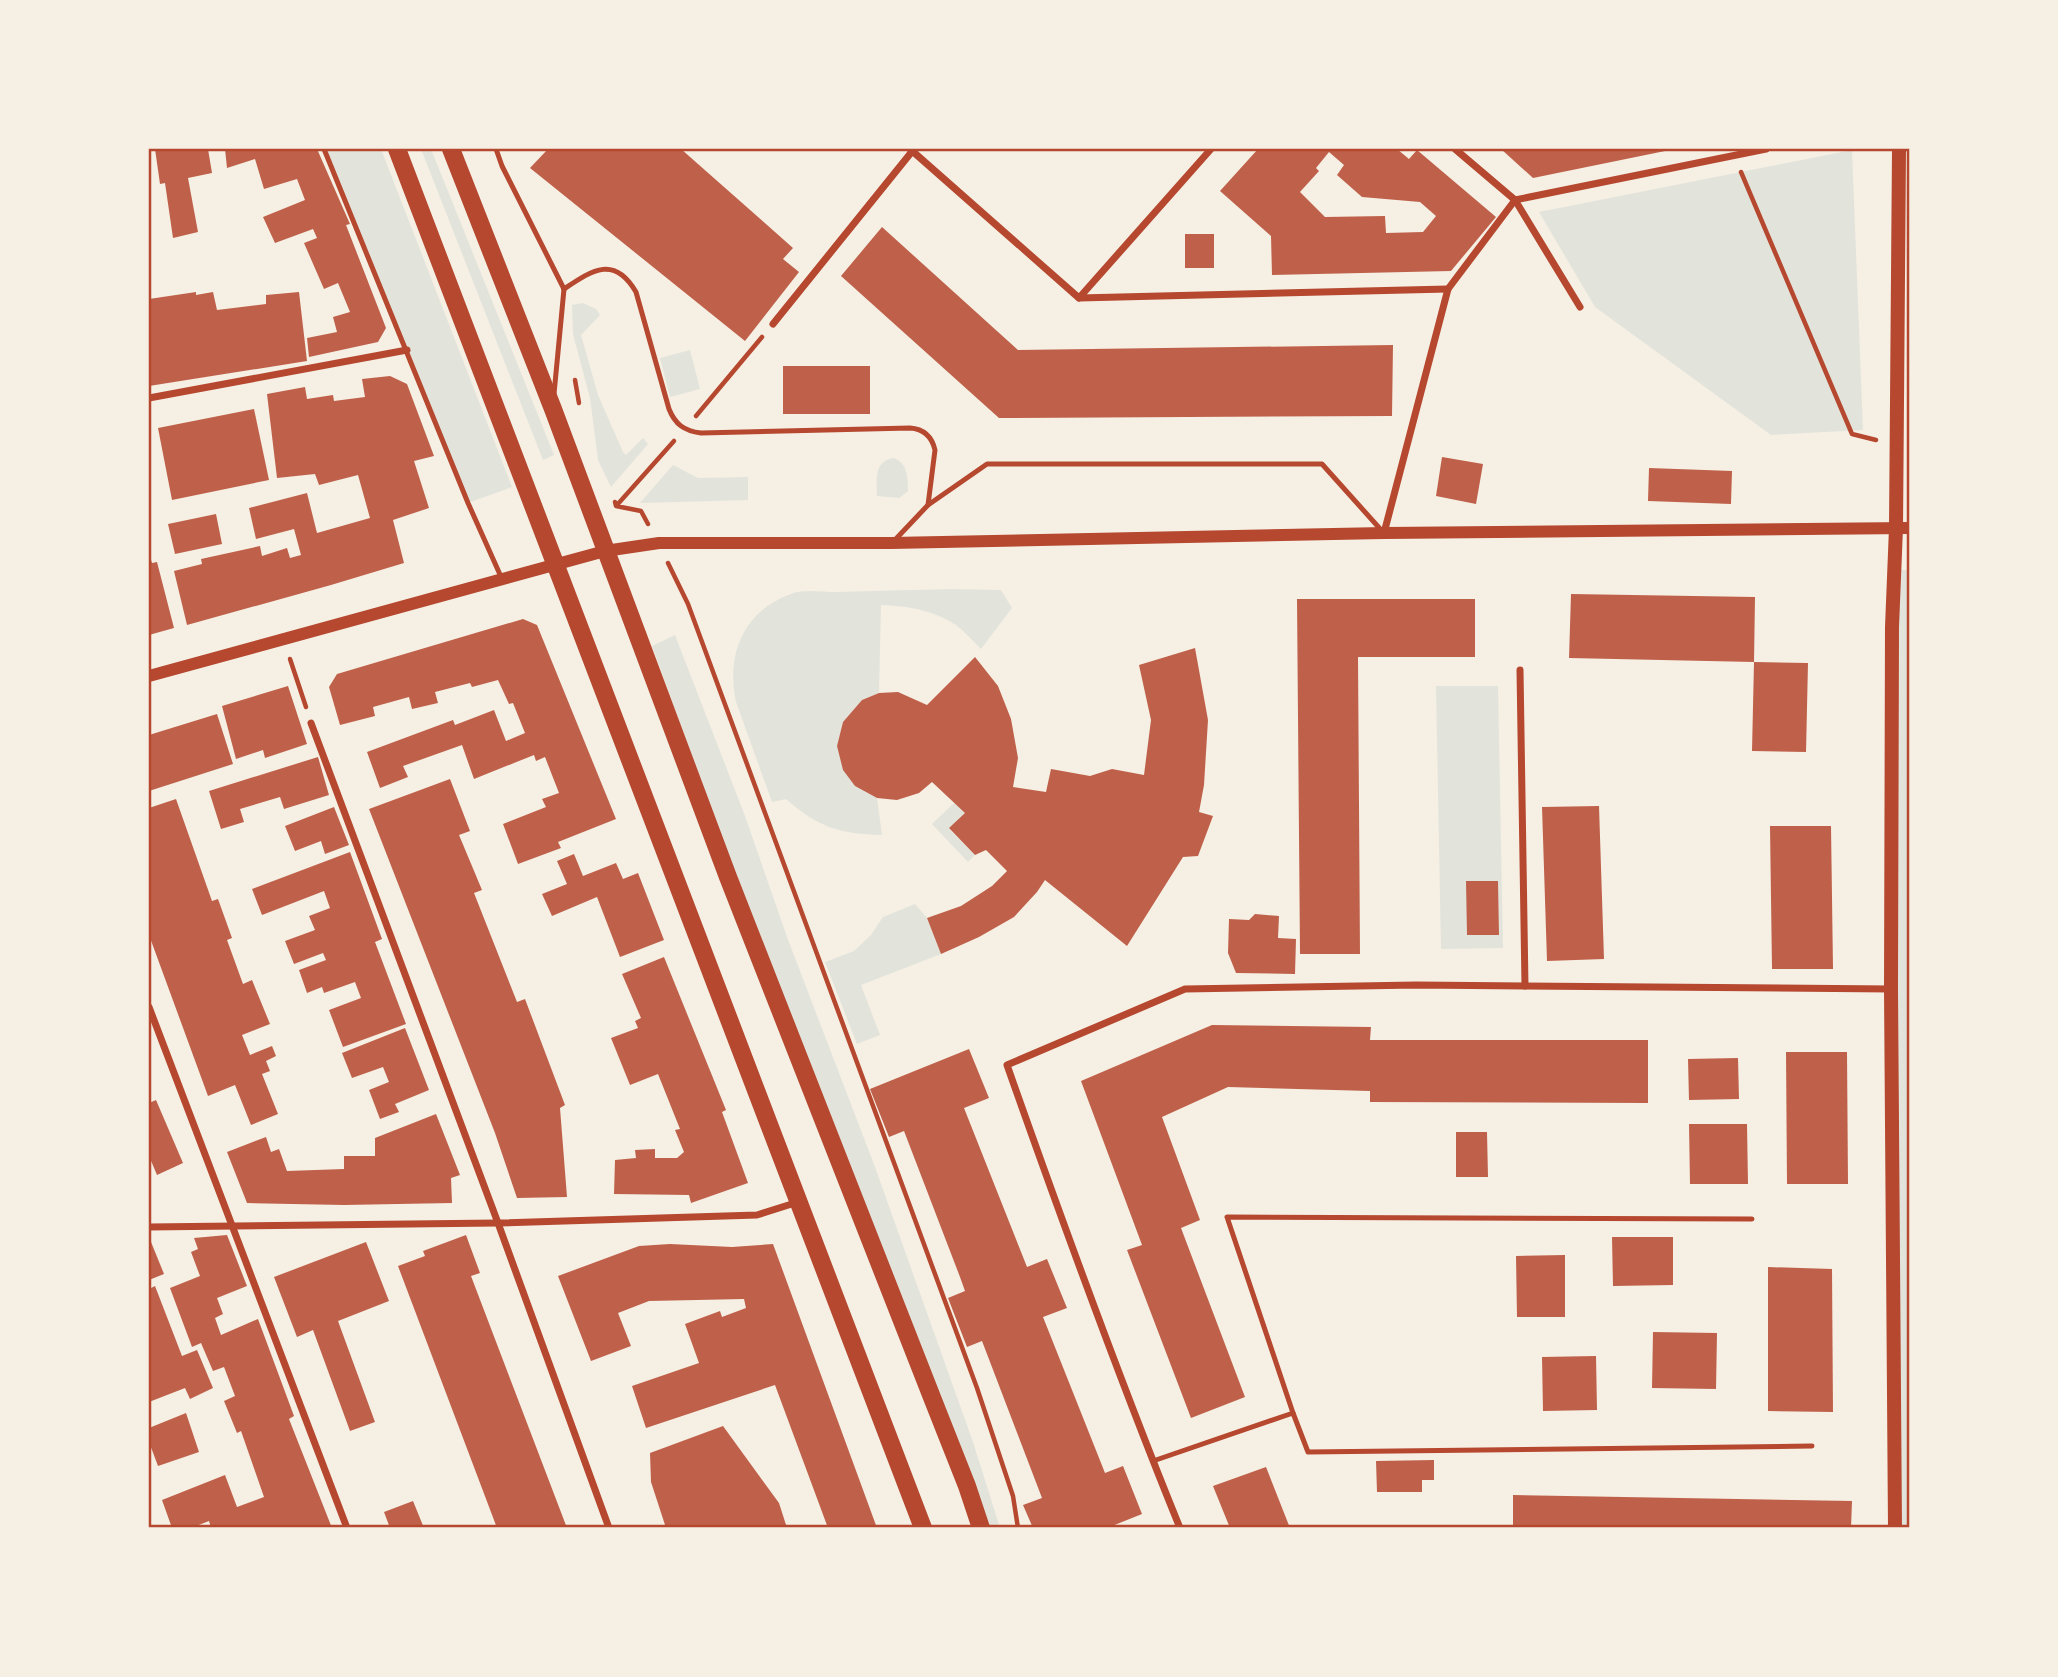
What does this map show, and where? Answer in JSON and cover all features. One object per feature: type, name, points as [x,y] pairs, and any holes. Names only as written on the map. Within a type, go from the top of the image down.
[{"type":"main road","points":[[397,149],[923,1528]]},
{"type":"main road","points":[[451,149],[553,409],[728,877],[981,1528]]},
{"type":"main road","points":[[1895,1528],[1891,989],[1892,641],[1903,528],[1899,149]]},
{"type":"street","points":[[1079,298],[1211,149]]},
{"type":"street","points":[[1455,149],[1515,200],[1580,307]]},
{"type":"street","points":[[1704,149],[1708,160]]},
{"type":"street","points":[[1384,533],[1448,289],[1515,200],[1766,149]]},
{"type":"street","points":[[773,324],[912,150],[1079,298],[1448,289]]},
{"type":"street","points":[[149,398],[407,350]]},
{"type":"street","points":[[149,676],[605,551],[659,543],[891,543],[1384,533],[1903,528]]},
{"type":"street","points":[[1520,670],[1525,986]]},
{"type":"street","points":[[311,723],[609,1528]]},
{"type":"street","points":[[1180,1528],[1068,1236],[1007,1065],[1185,989],[1416,985],[1891,989]]},
{"type":"street","points":[[149,1007],[347,1528]]},
{"type":"street","points":[[149,1227],[498,1223],[757,1215],[799,1202]]},
{"type":"lane","points":[[324,149],[468,503],[502,579]]},
{"type":"lane","points":[[496,149],[564,289],[553,409]]},
{"type":"lane","points":[[564,289],[586,274],[601,269],[612,270],[630,282],[636,292],[668,409],[672,417],[685,429],[701,433],[917,428],[924,432],[935,450],[928,505]]},
{"type":"lane","points":[[891,543],[928,505],[986,464],[1322,464],[1384,533]]},
{"type":"lane","points":[[1752,1219],[1227,1217],[1308,1452],[1812,1446]]},
{"type":"lane","points":[[1153,1461],[1293,1413]]},
{"type":"path","points":[[1734,155],[1852,434]]},
{"type":"path","points":[[572,368],[579,405]]},
{"type":"path","points":[[610,494],[617,506],[641,511],[659,543],[692,616],[977,1388],[1013,1496],[1018,1528]]},
{"type":"path","points":[[284,638],[311,723]]},
{"type":"shaded area","points":[[324,149],[381,149],[512,487],[468,503]]},
{"type":"shaded area","points":[[421,149],[431,149],[554,455],[543,460]]},
{"type":"shaded area","points":[[1852,150],[1863,430],[1771,435],[1595,307],[1539,212]]},
{"type":"shaded area","points":[[583,303],[596,309],[600,315],[581,335],[598,395],[623,452],[626,455],[643,438],[648,444],[611,487],[598,460],[590,398],[573,334],[572,305]]},
{"type":"shaded area","points":[[690,350],[700,389],[670,397],[660,358]]},
{"type":"shaded area","points":[[894,458],[904,467],[908,491],[899,498],[877,496],[879,467]]},
{"type":"shaded area","points":[[673,465],[698,478],[748,477],[748,500],[640,503]]},
{"type":"shaded area","points":[[1895,570],[1909,570],[1909,1528],[1895,1528]]},
{"type":"shaded area","points":[[1001,590],[1012,608],[981,649],[956,625],[939,616],[910,608],[881,605],[879,693],[862,700],[843,722],[837,746],[855,786],[877,798],[882,835],[831,828],[809,817],[786,799],[772,802],[736,702],[736,652],[750,623],[774,602],[801,592]]},
{"type":"shaded area","points":[[675,635],[875,1167],[973,1442],[1000,1528],[988,1528],[734,871],[652,646]]},
{"type":"shaded area","points":[[1436,686],[1498,686],[1503,948],[1441,949]]},
{"type":"shaded area","points":[[955,802],[965,813],[949,829],[975,855],[968,862],[932,824]]},
{"type":"shaded area","points":[[915,904],[927,918],[941,954],[861,985],[880,1035],[857,1044],[825,962],[854,951],[871,935],[883,917]]},
{"type":"building","points":[[155,149],[208,149],[212,173],[188,178],[198,232],[173,238],[165,183],[160,184]]},
{"type":"building","points":[[225,149],[317,149],[350,224],[346,225],[386,328],[378,342],[309,357],[307,338],[337,332],[333,317],[350,312],[338,283],[324,289],[304,243],[317,238],[313,229],[275,243],[263,217],[305,200],[297,179],[264,189],[255,159],[227,168]]},
{"type":"building","points":[[548,149],[681,149],[793,248],[783,259],[799,272],[745,341],[530,168]]},
{"type":"building","points":[[1258,149],[1397,149],[1409,159],[1417,150],[1496,217],[1451,271],[1272,275],[1271,236],[1220,191]],"holes":[[[1329,152],[1344,165],[1337,175],[1362,197],[1420,202],[1436,216],[1423,232],[1386,233],[1385,216],[1325,217],[1300,192],[1319,171],[1316,168]]]},
{"type":"building","points":[[1501,149],[1670,149],[1670,150],[1533,178]]},
{"type":"building","points":[[882,227],[1018,350],[1393,345],[1392,416],[999,418],[841,276]]},
{"type":"building","points":[[1185,234],[1214,234],[1214,268],[1185,268]]},
{"type":"building","points":[[196,292],[196,295],[213,292],[217,310],[266,304],[266,295],[299,292],[307,361],[149,386],[149,299]]},
{"type":"building","points":[[783,366],[870,366],[870,414],[783,414]]},
{"type":"building","points":[[390,376],[407,384],[434,456],[414,461],[429,508],[393,520],[404,563],[187,625],[174,571],[202,564],[201,559],[260,546],[262,556],[287,548],[290,558],[301,555],[294,529],[256,539],[249,508],[307,493],[317,533],[370,518],[358,475],[319,485],[315,474],[277,478],[267,394],[305,387],[307,399],[333,395],[334,401],[365,397],[362,379]]},
{"type":"building","points":[[254,409],[269,480],[172,500],[158,428]]},
{"type":"building","points":[[1442,457],[1483,464],[1476,504],[1436,496]]},
{"type":"building","points":[[1649,468],[1732,471],[1731,504],[1648,501]]},
{"type":"building","points":[[216,514],[222,544],[175,554],[168,524]]},
{"type":"building","points":[[149,554],[152,563],[157,562],[174,628],[149,635]]},
{"type":"building","points":[[1571,594],[1755,597],[1754,662],[1569,658]]},
{"type":"building","points":[[1297,599],[1475,599],[1475,657],[1358,657],[1360,954],[1300,954]]},
{"type":"building","points":[[523,619],[537,625],[616,819],[558,842],[561,848],[518,864],[503,824],[546,807],[542,799],[559,793],[545,757],[536,761],[534,755],[474,779],[462,745],[403,766],[408,777],[380,788],[367,752],[453,720],[455,725],[494,710],[506,741],[525,733],[513,703],[509,704],[498,680],[472,687],[470,683],[435,692],[438,703],[412,709],[409,697],[373,707],[375,716],[340,725],[329,687],[337,674]]},
{"type":"building","points":[[1195,648],[1208,720],[1204,785],[1199,812],[1213,816],[1198,856],[1183,857],[1127,946],[1045,880],[1014,917],[941,954],[927,918],[961,906],[992,886],[1007,871],[986,850],[975,855],[949,828],[965,813],[932,782],[919,793],[897,800],[877,798],[855,786],[843,770],[837,746],[843,722],[862,700],[879,693],[898,692],[927,705],[975,657],[998,686],[1011,719],[1018,758],[1013,787],[1046,792],[1051,769],[1090,776],[1112,769],[1144,775],[1151,720],[1139,665]]},
{"type":"building","points":[[1754,662],[1808,663],[1806,752],[1752,751]]},
{"type":"building","points":[[288,686],[307,744],[265,758],[263,750],[236,759],[222,706]]},
{"type":"building","points":[[217,714],[233,764],[149,791],[149,735]]},
{"type":"building","points":[[318,757],[329,795],[284,809],[280,797],[240,809],[244,822],[221,829],[209,791]]},
{"type":"building","points":[[450,779],[470,831],[459,835],[482,890],[474,893],[517,1002],[525,999],[565,1105],[560,1108],[567,1197],[517,1198],[495,1133],[369,809]]},
{"type":"building","points":[[176,799],[212,901],[218,899],[232,938],[227,940],[243,984],[252,980],[270,1024],[242,1035],[250,1055],[272,1046],[276,1056],[266,1061],[270,1071],[262,1074],[278,1114],[251,1125],[235,1085],[208,1096],[149,935],[149,808]]},
{"type":"building","points":[[1599,806],[1604,959],[1547,961],[1542,807]]},
{"type":"building","points":[[334,807],[349,845],[325,854],[321,841],[295,851],[285,826]]},
{"type":"building","points":[[1770,826],[1831,826],[1833,969],[1772,969]]},
{"type":"building","points":[[350,852],[382,939],[375,942],[406,1024],[343,1047],[329,1010],[361,998],[355,982],[324,993],[322,987],[307,993],[299,970],[326,960],[323,953],[294,964],[285,941],[315,930],[309,916],[330,908],[324,891],[262,915],[252,889]]},
{"type":"building","points":[[574,854],[583,876],[616,863],[623,879],[638,873],[664,940],[620,957],[597,897],[552,916],[542,894],[567,884],[557,861]]},
{"type":"building","points":[[1466,881],[1498,881],[1499,935],[1467,935]]},
{"type":"building","points":[[1255,914],[1279,916],[1278,938],[1296,939],[1295,974],[1236,973],[1228,953],[1229,919],[1249,920]]},
{"type":"building","points":[[664,957],[726,1110],[722,1112],[748,1183],[691,1203],[689,1195],[614,1194],[615,1160],[636,1158],[635,1150],[655,1149],[655,1158],[677,1158],[684,1152],[675,1130],[680,1129],[658,1074],[630,1085],[611,1038],[638,1028],[635,1021],[641,1018],[622,974]]},
{"type":"building","points":[[1212,1025],[1371,1027],[1370,1040],[1648,1040],[1648,1103],[1370,1102],[1370,1091],[1228,1087],[1162,1117],[1200,1220],[1181,1228],[1245,1397],[1191,1418],[1127,1250],[1142,1245],[1081,1081]]},
{"type":"building","points":[[405,1028],[429,1090],[395,1104],[399,1112],[380,1119],[369,1090],[389,1082],[383,1067],[352,1078],[342,1053]]},
{"type":"building","points":[[969,1049],[989,1098],[964,1108],[1027,1267],[1047,1259],[1067,1308],[1043,1317],[1105,1473],[1123,1466],[1142,1514],[1107,1528],[1033,1528],[1023,1505],[1042,1498],[982,1341],[967,1347],[948,1298],[965,1291],[960,1277],[904,1131],[889,1137],[870,1089]]},
{"type":"building","points":[[1786,1052],[1847,1052],[1848,1184],[1787,1184]]},
{"type":"building","points":[[1738,1058],[1739,1099],[1689,1100],[1688,1059]]},
{"type":"building","points":[[156,1100],[183,1163],[157,1175],[149,1156],[149,1103]]},
{"type":"building","points":[[436,1114],[460,1175],[451,1178],[452,1203],[247,1203],[227,1152],[266,1137],[271,1152],[279,1149],[287,1171],[344,1169],[344,1156],[375,1156],[375,1138]]},
{"type":"building","points":[[1689,1124],[1747,1124],[1748,1184],[1690,1184]]},
{"type":"building","points":[[1456,1132],[1487,1132],[1488,1177],[1456,1177]]},
{"type":"building","points":[[227,1235],[247,1286],[217,1298],[223,1314],[215,1318],[221,1335],[258,1319],[294,1416],[289,1419],[332,1528],[211,1528],[209,1521],[191,1528],[172,1528],[162,1500],[225,1475],[237,1507],[264,1497],[241,1431],[237,1433],[224,1401],[235,1396],[224,1367],[213,1371],[201,1343],[192,1347],[170,1288],[200,1276],[191,1252],[198,1249],[194,1238]]},
{"type":"building","points":[[466,1235],[480,1273],[471,1276],[567,1528],[497,1528],[398,1266],[425,1256],[423,1251]]},
{"type":"building","points":[[1612,1237],[1673,1237],[1673,1285],[1613,1286]]},
{"type":"building","points":[[149,1242],[164,1274],[149,1280]]},
{"type":"building","points":[[366,1242],[389,1301],[338,1321],[375,1422],[350,1431],[313,1330],[297,1337],[274,1277]]},
{"type":"building","points":[[670,1244],[732,1247],[773,1244],[877,1528],[828,1528],[775,1385],[646,1428],[632,1386],[699,1363],[685,1324],[720,1311],[722,1317],[746,1308],[744,1299],[649,1301],[618,1313],[631,1346],[591,1361],[558,1276],[639,1246]]},
{"type":"building","points":[[1565,1255],[1565,1317],[1517,1317],[1516,1256]]},
{"type":"building","points":[[1768,1267],[1832,1269],[1833,1412],[1768,1411]]},
{"type":"building","points":[[155,1286],[182,1356],[197,1350],[213,1388],[190,1399],[185,1388],[149,1402],[149,1289]]},
{"type":"building","points":[[1653,1332],[1717,1333],[1716,1389],[1652,1388]]},
{"type":"building","points":[[1596,1356],[1597,1410],[1543,1411],[1542,1357]]},
{"type":"building","points":[[186,1413],[199,1452],[158,1466],[149,1442],[149,1428]]},
{"type":"building","points":[[723,1426],[779,1503],[787,1528],[666,1528],[651,1482],[650,1453]]},
{"type":"building","points":[[1434,1460],[1434,1480],[1422,1480],[1422,1492],[1377,1492],[1376,1461]]},
{"type":"building","points":[[1266,1467],[1290,1528],[1230,1528],[1213,1486]]},
{"type":"building","points":[[1513,1495],[1852,1501],[1851,1528],[1513,1528]]},
{"type":"building","points":[[413,1501],[424,1528],[390,1528],[384,1512]]}]
